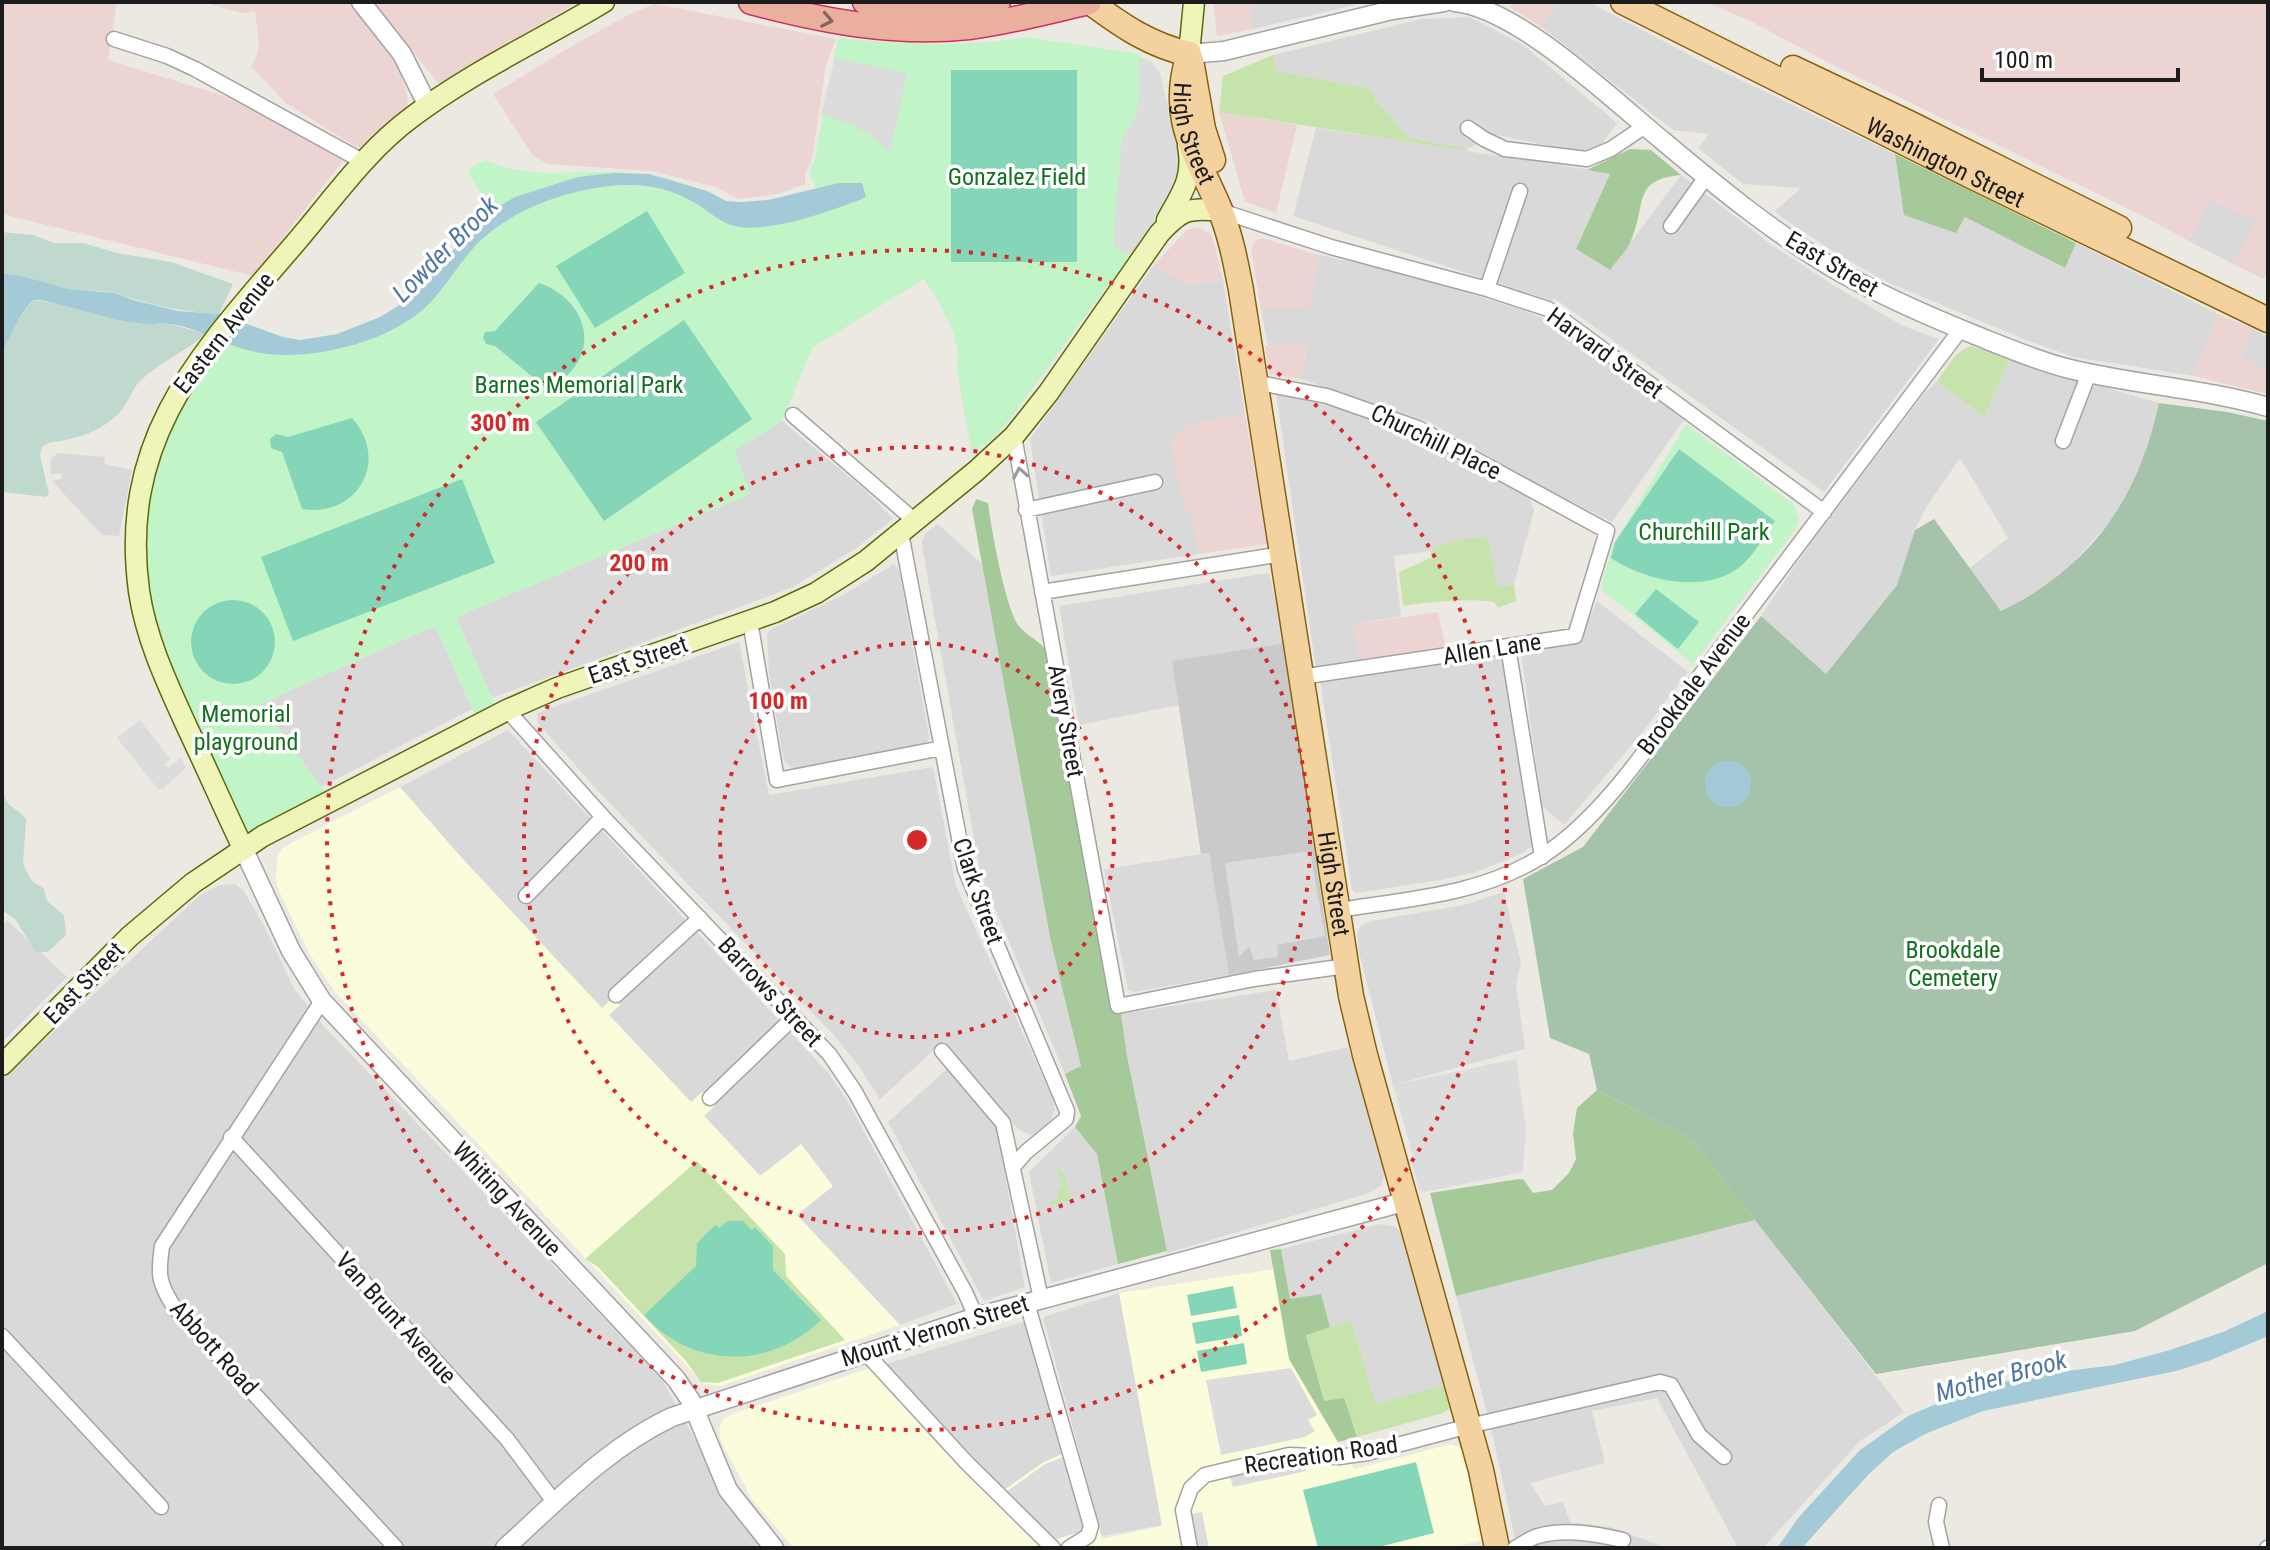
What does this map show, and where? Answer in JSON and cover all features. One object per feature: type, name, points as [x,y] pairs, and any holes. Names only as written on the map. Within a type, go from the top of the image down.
[{"type":"highway","points":[[751,2],[840,23],[910,30],[979,26],[1090,2]]},
{"type":"highway","points":[[865,2],[947,7],[998,2]]},
{"type":"main road","name":"Eastern Avenue","points":[[243,848],[156,658],[143,614],[136,528],[151,450],[173,399],[212,343],[364,162],[391,135],[428,106],[604,2]]},
{"type":"main road","name":"High Street","points":[[1090,2],[1133,33],[1164,48],[1189,54]]},
{"type":"main road","points":[[1189,54],[1194,2]]},
{"type":"main road","name":"Washington Street","points":[[1623,2],[2268,320]]},
{"type":"main road","name":"Washington Street","points":[[1657,2],[2268,301]]},
{"type":"main road","name":"High Street","points":[[1189,54],[1181,90],[1186,131],[1205,181],[1221,211]]},
{"type":"main road","name":"High Street","points":[[1189,54],[1197,82],[1203,129],[1216,171],[1221,211],[1239,281],[1346,966],[1365,1055],[1487,1492],[1497,1548]]},
{"type":"main road","points":[[1159,234],[1184,190],[1191,169],[1186,131]]},
{"type":"main road","name":"East Street","points":[[2,1065],[129,937],[193,883],[243,848],[507,710],[557,688],[750,621],[833,583],[908,527],[1014,436],[1049,392],[1159,234],[1176,215],[1199,208],[1221,211]]},
{"type":"street","points":[[361,2],[402,54],[428,106]]},
{"type":"street","points":[[1189,54],[1224,51],[1392,10],[1444,2]]},
{"type":"street","name":"East Street","points":[[1454,2],[1477,6],[1523,31],[1587,78],[1758,217],[1838,271],[1912,309],[2044,362],[2089,373],[2209,392],[2268,407]]},
{"type":"street","points":[[114,39],[167,56],[195,69],[364,162]]},
{"type":"street","points":[[1468,128],[1505,149],[1587,159],[1611,149],[1645,126]]},
{"type":"street","points":[[1671,226],[1706,177]]},
{"type":"street","points":[[1487,289],[1520,191]]},
{"type":"street","name":"Harvard Street","points":[[1221,211],[1331,247],[1535,304],[1561,317],[1824,512]]},
{"type":"street","name":"Brookdale Avenue","points":[[1338,910],[1468,889],[1508,875],[1542,857],[1570,836],[1641,755],[1961,329]]},
{"type":"street","points":[[2063,441],[2089,373]]},
{"type":"street","name":"Churchill Place","points":[[1254,382],[1339,399],[1418,428],[1607,531]]},
{"type":"street","points":[[793,415],[908,527]]},
{"type":"street","name":"Avery Street","points":[[1014,436],[1118,1006],[1254,979],[1346,966]]},
{"type":"street","points":[[1026,510],[1155,482]]},
{"type":"street","name":"Clark Street","points":[[908,527],[942,748],[965,869],[1067,1111],[1066,1119],[1013,1167]]},
{"type":"street","name":"Allen Lane","points":[[1301,677],[1575,636],[1607,531]]},
{"type":"street","points":[[1042,592],[1282,554]]},
{"type":"street","points":[[750,621],[777,780],[942,748]]},
{"type":"street","points":[[1508,647],[1542,857]]},
{"type":"street","name":"Barrows Street","points":[[507,710],[603,817],[794,1017],[848,1079],[976,1317]]},
{"type":"street","points":[[526,896],[603,817]]},
{"type":"street","name":"Whiting Avenue","points":[[243,848],[291,951],[322,1001],[676,1379],[694,1409],[728,1490],[774,1548]]},
{"type":"street","points":[[616,995],[700,918]]},
{"type":"street","name":"Abbott Road","points":[[322,1001],[162,1246],[158,1271],[161,1287],[174,1307],[396,1548]]},
{"type":"street","points":[[710,1098],[794,1017]]},
{"type":"street","points":[[942,1051],[1003,1123],[1034,1301],[1091,1526],[1088,1536],[1069,1548]]},
{"type":"street","name":"Van Brunt Avenue","points":[[231,1137],[507,1439],[555,1503]]},
{"type":"street","name":"Mount Vernon Street","points":[[505,1548],[634,1438],[694,1409],[976,1317],[1407,1201]]},
{"type":"street","points":[[2,1336],[161,1507]]},
{"type":"street","points":[[865,1352],[966,1462],[1053,1548]]},
{"type":"street","name":"Recreation Road","points":[[1190,1548],[1183,1510],[1191,1488],[1205,1475],[1289,1455],[1339,1457],[1367,1453],[1469,1426],[1666,1382],[1676,1391],[1699,1435],[1724,1457]]},
{"type":"street","points":[[1939,1505],[1936,1522],[1942,1548]]},
{"type":"street","points":[[1515,1548],[1536,1536],[1547,1534],[1582,1533],[1623,1540]]},
{"type":"shaded area","points":[[2,2],[117,2],[108,60],[244,102],[345,158],[253,276],[2,214]]},
{"type":"shaded area","points":[[201,2],[351,2],[399,68],[406,91],[406,109],[364,149],[353,145],[286,103],[251,67],[259,44],[255,12],[242,13]]},
{"type":"shaded area","points":[[372,2],[578,2],[439,84]]},
{"type":"shaded area","points":[[1213,2],[1249,2],[1253,29],[1217,36]]},
{"type":"shaded area","points":[[1249,2],[1367,2],[1253,29]]},
{"type":"shaded area","points":[[1513,2],[1557,2],[1543,28],[1510,7]]},
{"type":"shaded area","points":[[1557,2],[1589,2],[1699,60],[1895,154],[1901,194],[1965,217],[2064,268],[2076,243],[2218,314],[2194,376],[2074,357],[1889,283],[1839,255],[1777,214],[1776,210],[1801,188],[1743,184],[1698,148],[1709,134],[1673,130],[1543,28]]},
{"type":"shaded area","points":[[1706,2],[2268,2],[2268,272],[2264,279],[2233,264],[2255,221],[2209,199],[2189,241],[1754,23]]},
{"type":"shaded area","points":[[655,4],[836,39],[826,65],[805,184],[778,194],[739,199],[716,187],[652,171],[548,164],[533,156],[493,94],[572,46]]},
{"type":"shaded area","points":[[1470,17],[1523,45],[1617,123],[1601,145],[1588,150],[1564,149],[1498,135],[1467,149],[1409,138],[1376,101],[1371,89],[1276,71],[1273,55],[1422,19]]},
{"type":"shaded area","points":[[835,58],[907,73],[890,152],[854,126],[821,114]]},
{"type":"shaded area","points":[[1139,58],[1153,63],[1160,73],[1178,151],[1180,180],[1133,252],[1122,254],[1113,242],[1122,138],[1135,118],[1139,99]]},
{"type":"shaded area","points":[[1219,112],[1297,125],[1276,213],[1245,202]]},
{"type":"shaded area","points":[[1316,128],[1611,173],[1576,249],[1610,270],[1681,175],[1769,243],[1833,285],[1903,326],[1939,339],[1824,492],[1554,298],[1552,301],[1293,216]]},
{"type":"shaded area","points":[[2209,199],[2256,221],[2233,264],[2189,241]]},
{"type":"shaded area","points":[[1195,227],[1212,236],[1223,280],[1188,285],[1154,265],[1186,231]]},
{"type":"shaded area","points":[[2,232],[33,235],[54,243],[83,243],[117,253],[171,262],[233,284],[219,314],[167,307],[111,292],[60,287],[2,273]]},
{"type":"shaded area","points":[[1262,238],[1319,255],[1309,309],[1261,309],[1251,250],[1254,241]]},
{"type":"shaded area","points":[[1319,255],[1386,269],[1517,308],[1552,322],[1625,371],[1684,420],[1612,522],[1534,483],[1430,422],[1301,379],[1307,343],[1268,346],[1261,309],[1309,309]]},
{"type":"shaded area","points":[[1154,265],[1188,285],[1223,280],[1245,414],[1185,426],[1185,511],[1192,509],[1199,554],[1051,576],[1030,439]]},
{"type":"shaded area","points":[[33,300],[139,324],[170,324],[206,334],[140,381],[120,412],[104,425],[87,434],[42,447],[40,455],[49,494],[46,497],[2,492],[2,352],[14,326]]},
{"type":"shaded area","points":[[2218,314],[2252,328],[2241,358],[2268,370],[2268,394],[2194,376]]},
{"type":"shaded area","points":[[2252,328],[2268,337],[2268,370],[2241,358]]},
{"type":"shaded area","points":[[1307,342],[1301,379],[1269,374],[1265,346]]},
{"type":"shaded area","points":[[2009,360],[2159,403],[2141,466],[2116,515],[2064,573],[2002,612],[1970,568],[2008,538],[1960,458],[1927,506],[1915,530],[1897,585],[1826,674],[1761,616],[1810,544],[1924,394],[1937,381],[1984,417]]},
{"type":"shaded area","points":[[1276,393],[1374,416],[1415,432],[1514,486],[1529,498],[1534,510],[1514,584],[1497,589],[1462,539],[1430,551],[1394,556],[1401,616],[1354,624],[1360,662],[1316,669]]},
{"type":"shaded area","points":[[1245,414],[1267,544],[1199,554],[1192,510],[1185,511],[1170,442],[1185,426]]},
{"type":"shaded area","points":[[782,421],[866,491],[893,519],[855,549],[791,588],[492,698],[456,617],[750,494],[734,451]]},
{"type":"shaded area","points":[[57,453],[105,457],[104,464],[132,470],[119,536],[102,535],[52,481],[61,479],[62,475],[50,474],[51,460]]},
{"type":"shaded area","points":[[938,524],[982,564],[1051,942],[1081,1066],[1065,1074],[980,873],[922,546],[926,533]]},
{"type":"shaded area","points":[[894,564],[899,570],[929,737],[927,742],[793,769],[783,756],[769,674],[767,634],[845,594]]},
{"type":"shaded area","points":[[1267,573],[1270,575],[1284,643],[1173,661],[1179,705],[1079,725],[1059,606]]},
{"type":"shaded area","points":[[1597,601],[1688,672],[1641,734],[1564,825],[1542,806],[1521,652],[1579,642]]},
{"type":"shaded area","points":[[1438,612],[1446,650],[1360,662],[1354,624]]},
{"type":"shaded area","points":[[435,626],[472,709],[321,787],[260,704]]},
{"type":"shaded area","points":[[739,642],[769,795],[933,767],[956,886],[1052,1097],[1055,1109],[1051,1120],[1040,1132],[1030,1135],[1018,1129],[944,1041],[880,1099],[833,1034],[599,792],[538,723],[537,713]]},
{"type":"shaded area","points":[[1284,643],[1330,955],[1229,975],[1209,853],[1201,854],[1172,661]]},
{"type":"shaded area","points":[[1501,653],[1532,846],[1523,853],[1476,872],[1356,893],[1352,890],[1320,680]]},
{"type":"shaded area","points":[[140,720],[170,759],[164,766],[169,767],[181,757],[186,768],[163,789],[158,789],[117,738]]},
{"type":"shaded area","points":[[508,730],[829,1074],[848,1102],[957,1304],[900,1325],[797,1215],[800,1145],[761,1176],[704,1116],[715,1106],[702,1092],[691,1102],[609,1015],[619,1005],[613,999],[602,1009],[400,787]]},
{"type":"shaded area","points":[[2,774],[7,802],[26,820],[23,864],[32,881],[44,889],[47,901],[64,915],[66,935],[48,952],[36,952],[15,919],[2,910]]},
{"type":"shaded area","points":[[400,787],[602,1008],[613,998],[620,1005],[609,1015],[691,1102],[702,1092],[715,1105],[704,1116],[760,1176],[801,1144],[833,1186],[797,1215],[900,1325],[720,1386],[704,1384],[335,992],[309,953],[279,891],[277,858],[282,849],[291,843]]},
{"type":"shaded area","points":[[1310,851],[1325,936],[1277,945],[1278,957],[1254,960],[1249,946],[1239,957],[1225,863]]},
{"type":"shaded area","points":[[1209,853],[1229,975],[1135,992],[1128,990],[1104,869]]},
{"type":"shaded area","points":[[235,884],[244,891],[264,926],[295,990],[321,1023],[661,1378],[741,1523],[763,1548],[2,1548],[2,1080],[200,895],[220,885]]},
{"type":"shaded area","points":[[1504,892],[1521,963],[1516,985],[1525,1049],[1393,1085],[1359,952],[1357,934],[1360,927],[1368,922],[1464,905]]},
{"type":"shaded area","points":[[7,920],[67,977],[2,1042],[2,925]]},
{"type":"shaded area","points":[[1276,990],[1289,1061],[1348,1047],[1382,1164],[1384,1175],[1381,1186],[1366,1194],[1167,1253],[1121,1014]]},
{"type":"shaded area","points":[[1516,1059],[1526,1128],[1523,1172],[1424,1192],[1419,1190],[1393,1085]]},
{"type":"shaded area","points":[[947,1069],[997,1129],[1025,1287],[984,1301],[888,1122]]},
{"type":"shaded area","points":[[1075,1127],[1097,1154],[1118,1264],[1051,1283],[1029,1172]]},
{"type":"shaded area","points":[[1755,1220],[1904,1412],[1860,1441],[1763,1548],[1738,1548],[1657,1398],[1592,1411],[1605,1463],[1530,1483],[1545,1506],[1563,1502],[1570,1522],[1610,1527],[1660,1545],[1659,1548],[1517,1548],[1492,1432],[1456,1296]]},
{"type":"shaded area","points":[[1380,1224],[1396,1227],[1402,1234],[1444,1385],[1376,1404],[1351,1322],[1330,1327],[1321,1294],[1290,1300],[1281,1249]]},
{"type":"shaded area","points":[[1274,1269],[1289,1359],[1354,1469],[1452,1444],[1462,1449],[1483,1540],[1451,1548],[794,1548],[751,1498],[721,1441],[719,1429],[723,1420],[732,1414],[885,1363],[1004,1490],[1044,1462],[1077,1448],[1102,1539],[1162,1526],[1119,1293]]},
{"type":"shaded area","points":[[1119,1293],[1162,1525],[1102,1536],[1043,1317]]},
{"type":"shaded area","points":[[1026,1321],[1066,1452],[1044,1462],[1005,1491],[886,1364]]},
{"type":"shaded area","points":[[1291,1368],[1317,1415],[1308,1420],[1315,1431],[1305,1437],[1221,1455],[1206,1380]]},
{"type":"shaded area","points":[[1066,1456],[1086,1530],[1047,1542],[1003,1494],[1045,1464]]},
{"type":"shaded area","points":[[1304,1460],[1306,1471],[1233,1487],[1230,1476]]},
{"type":"shaded area","points":[[1202,1512],[1209,1548],[1198,1548],[1192,1514]]},
{"type":"green space","name":"Barnes Memorial Park","points":[[1026,37],[1134,53],[1153,63],[1160,73],[1178,151],[1159,215],[995,436],[972,455],[953,333],[924,279],[812,348],[782,421],[734,451],[751,494],[456,617],[499,714],[479,723],[435,626],[262,703],[331,800],[243,848],[149,638],[142,486],[215,338],[268,353],[324,352],[378,337],[403,324],[432,301],[475,245],[498,225],[467,170],[485,160],[506,167],[547,173],[630,172],[666,178],[710,194],[766,221],[824,207],[809,172],[815,158],[838,38],[932,44],[979,43]]},
{"type":"green space","points":[[1273,55],[1276,71],[1371,89],[1376,101],[1409,138],[1467,149],[1219,112],[1223,76]]},
{"type":"green space","name":"Gonzalez Field","points":[[951,70],[1077,70],[1077,262],[951,262]]},
{"type":"green space","points":[[1630,149],[1651,150],[1681,175],[1665,178],[1648,188],[1630,242],[1610,270],[1576,249],[1610,174],[1587,170]]},
{"type":"green space","points":[[1895,154],[2076,243],[2065,268],[1965,217],[1956,233],[1904,215]]},
{"type":"green space","points":[[647,211],[685,273],[595,328],[556,266]]},
{"type":"green space","points":[[539,283],[571,304],[584,334],[583,350],[576,365],[564,378],[546,388],[495,346],[486,344],[483,338],[485,332],[495,331]]},
{"type":"green space","points":[[684,320],[752,419],[604,521],[536,422]]},
{"type":"green space","points":[[1972,346],[2009,360],[1984,417],[1937,381],[1956,355]]},
{"type":"green space","name":"Brookdale Cemetery","points":[[2159,403],[2268,421],[2268,1263],[2135,1331],[1876,1374],[1692,1140],[1597,1090],[1589,1054],[1550,1038],[1523,879],[1583,847],[1761,616],[1826,674],[1897,585],[1915,530],[1934,519],[2001,611],[2061,574],[2106,527],[2124,500],[2150,438]]},
{"type":"green space","points":[[352,418],[363,434],[368,451],[368,468],[362,483],[339,504],[322,509],[302,509],[282,452],[271,448],[270,439],[276,434],[288,437]]},
{"type":"green space","name":"Churchill Park","points":[[1686,424],[1793,504],[1799,518],[1795,530],[1693,664],[1601,589],[1612,547]]},
{"type":"green space","points":[[1679,449],[1775,521],[1741,566],[1711,580],[1676,582],[1641,573],[1611,558],[1615,542]]},
{"type":"green space","points":[[462,479],[495,563],[293,641],[261,557]]},
{"type":"green space","points":[[976,499],[988,503],[999,566],[1013,615],[1021,629],[1046,650],[1109,997],[1115,1011],[1121,1014],[1167,1251],[1118,1264],[1097,1154],[1075,1127],[1081,1116],[1065,1074],[1081,1066],[1051,942],[972,509]]},
{"type":"green space","points":[[1488,537],[1497,588],[1514,584],[1516,601],[1498,608],[1494,602],[1471,600],[1403,606],[1399,572],[1433,557],[1430,551],[1444,544]]},
{"type":"green space","points":[[1656,589],[1699,622],[1678,649],[1635,614]]},
{"type":"green space","points":[[233,600],[249,603],[263,612],[272,626],[275,642],[272,658],[263,672],[249,681],[233,684],[217,681],[203,672],[194,658],[191,642],[194,626],[203,612],[217,603]]},
{"type":"green space","points":[[1597,1090],[1692,1140],[1755,1220],[1456,1296],[1430,1193],[1519,1179],[1524,1180],[1533,1193],[1552,1190],[1569,1173],[1576,1159],[1573,1133],[1577,1108]]},
{"type":"green space","points":[[697,1161],[785,1254],[786,1276],[845,1340],[718,1383],[701,1382],[686,1361],[598,1267],[585,1259]]},
{"type":"green space","points":[[1056,1167],[1065,1175],[1072,1200],[1051,1205],[1050,1201],[1059,1198],[1057,1190],[1062,1188]]},
{"type":"green space","points":[[728,1221],[743,1221],[752,1230],[755,1227],[773,1246],[773,1270],[821,1320],[801,1336],[755,1355],[707,1353],[684,1346],[663,1333],[644,1315],[696,1266],[697,1243],[715,1225],[719,1228]]},
{"type":"green space","points":[[1281,1249],[1290,1299],[1321,1294],[1330,1327],[1306,1335],[1324,1401],[1344,1398],[1357,1437],[1338,1442],[1289,1359],[1270,1250]]},
{"type":"green space","points":[[1233,1286],[1237,1308],[1191,1316],[1187,1295]]},
{"type":"green space","points":[[1239,1315],[1242,1336],[1196,1344],[1192,1323]]},
{"type":"green space","points":[[1351,1321],[1376,1404],[1444,1385],[1449,1409],[1357,1437],[1344,1399],[1324,1401],[1306,1334]]},
{"type":"green space","points":[[1244,1343],[1247,1364],[1201,1372],[1197,1351]]},
{"type":"green space","points":[[1416,1462],[1434,1533],[1375,1548],[1318,1548],[1303,1490]]},
{"type":"water","points":[[613,173],[649,174],[707,191],[726,201],[768,200],[839,183],[862,183],[866,197],[799,220],[744,227],[726,223],[670,191],[631,185],[590,189],[544,202],[501,224],[477,244],[435,298],[411,319],[344,348],[295,355],[251,351],[181,326],[140,324],[33,300],[19,318],[2,352],[2,273],[68,289],[114,293],[178,311],[219,314],[283,337],[300,340],[337,334],[380,317],[416,295],[489,212],[515,197],[578,177]]},
{"type":"water","points":[[1728,761],[1745,767],[1751,784],[1745,801],[1728,807],[1711,801],[1705,784],[1711,767]]},
{"type":"water","points":[[2268,1311],[2268,1336],[2211,1360],[2176,1371],[1983,1411],[1925,1434],[1893,1452],[1868,1475],[1802,1548],[1777,1548],[1799,1517],[1860,1450],[1908,1416],[1955,1396],[2026,1376],[2115,1365],[2170,1350],[2223,1332]]},
{"type":"water label","name":"Lowder Brook","points":[[445,249]]},
{"type":"water label","name":"Mother Brook","points":[[2001,1376]]},
{"type":"park label","name":"Memorial playground","points":[[246,728]]}]
